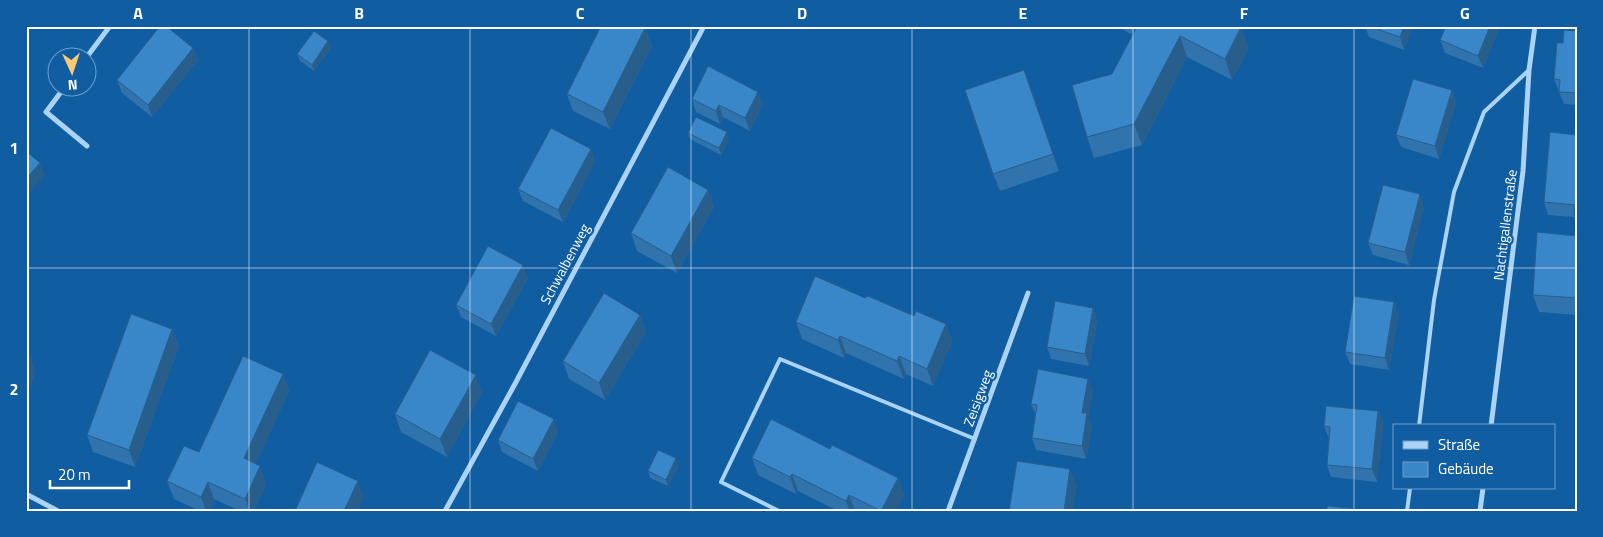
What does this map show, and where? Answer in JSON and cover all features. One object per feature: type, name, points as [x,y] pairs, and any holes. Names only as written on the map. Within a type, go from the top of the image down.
[{"type":"street","points":[[94,48],[110,26]]},
{"type":"street","name":"Schwalbenweg","points":[[445,511],[516,382],[704,26]]},
{"type":"street","name":"Nachtigallenstraße","points":[[1491,424],[1523,171],[1529,70],[1535,26]]},
{"type":"street","points":[[56,98],[46,112],[87,146]]},
{"type":"street","name":"Zeisigweg","points":[[948,511],[1028,294]]},
{"type":"street","points":[[1480,511],[1483,490]]},
{"type":"street","points":[[26,494],[58,511]]},
{"type":"lane","points":[[1419,424],[1434,300],[1454,192],[1484,112],[1529,70]]},
{"type":"lane","points":[[779,511],[721,482],[780,359],[975,438]]},
{"type":"lane","points":[[1407,511],[1410,490]]},
{"type":"building","points":[[160,26],[166,26],[193,48],[148,105],[117,80]]},
{"type":"building","points":[[601,26],[641,26],[645,28],[603,112],[567,94]]},
{"type":"building","points":[[1137,26],[1241,27],[1225,59],[1180,36],[1134,124],[1087,137],[1072,85],[1112,74]]},
{"type":"building","points":[[1368,26],[1404,26],[1400,37]]},
{"type":"building","points":[[1446,26],[1490,26],[1478,56],[1440,40]]},
{"type":"building","points":[[1564,30],[1577,31],[1577,93],[1559,92],[1560,80],[1554,79],[1557,43],[1563,43]]},
{"type":"building","points":[[314,31],[328,41],[312,65],[297,54]]},
{"type":"building","points":[[708,66],[758,92],[745,118],[719,105],[716,111],[692,99]]},
{"type":"building","points":[[1024,70],[1053,154],[993,174],[965,90]]},
{"type":"building","points":[[1413,79],[1452,90],[1435,146],[1396,135]]},
{"type":"building","points":[[696,117],[727,132],[719,148],[688,133]]},
{"type":"building","points":[[551,128],[591,149],[558,210],[518,189]]},
{"type":"building","points":[[1550,132],[1577,135],[1577,216],[1574,215],[1575,205],[1544,202]]},
{"type":"building","points":[[26,151],[40,163],[26,179]]},
{"type":"building","points":[[668,167],[708,190],[671,256],[631,233]]},
{"type":"building","points":[[1383,185],[1420,194],[1405,252],[1368,243]]},
{"type":"building","points":[[1537,232],[1577,236],[1577,298],[1533,295]]},
{"type":"building","points":[[488,246],[523,265],[491,324],[456,305]]},
{"type":"building","points":[[815,276],[865,298],[868,296],[914,316],[916,311],[946,324],[927,369],[899,356],[897,361],[840,336],[838,340],[796,322]]},
{"type":"building","points":[[604,293],[640,315],[599,383],[563,361]]},
{"type":"building","points":[[1354,296],[1394,302],[1385,358],[1345,352]]},
{"type":"building","points":[[1055,301],[1093,308],[1085,354],[1047,347]]},
{"type":"building","points":[[131,314],[172,329],[129,450],[87,435]]},
{"type":"building","points":[[430,350],[476,375],[440,439],[395,414]]},
{"type":"building","points":[[26,354],[30,355],[26,364]]},
{"type":"building","points":[[243,356],[283,374],[244,458],[260,466],[245,499],[208,482],[201,497],[167,481],[184,446],[199,452]]},
{"type":"building","points":[[1038,369],[1088,379],[1082,413],[1087,413],[1082,446],[1032,438],[1037,405],[1031,404]]},
{"type":"building","points":[[518,401],[554,419],[533,459],[498,440]]},
{"type":"building","points":[[1326,406],[1378,411],[1372,469],[1327,465],[1330,427],[1324,426]]},
{"type":"building","points":[[771,419],[830,449],[832,445],[898,478],[881,511],[849,495],[846,501],[792,474],[790,477],[752,458]]},
{"type":"building","points":[[658,450],[676,458],[666,480],[648,471]]},
{"type":"building","points":[[1017,461],[1070,469],[1064,511],[1009,511]]},
{"type":"building","points":[[317,462],[358,481],[344,511],[295,511]]},
{"type":"building","points":[[1327,506],[1368,510],[1368,511],[1327,511]]}]
